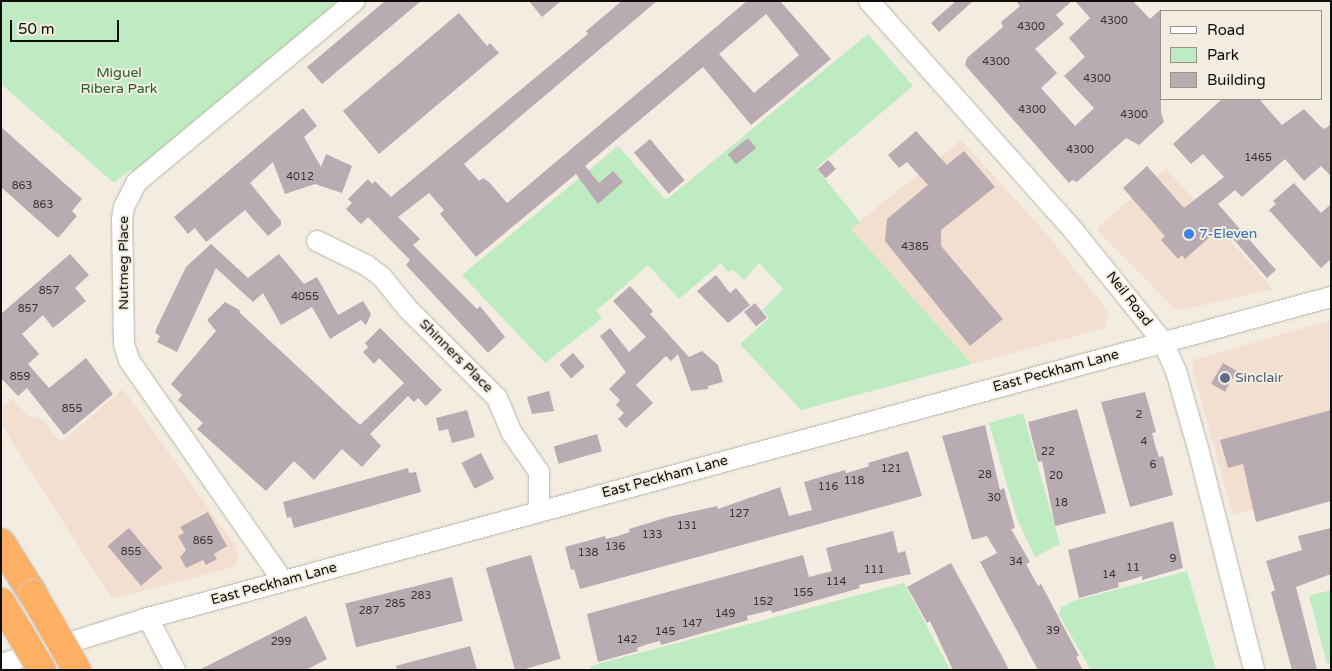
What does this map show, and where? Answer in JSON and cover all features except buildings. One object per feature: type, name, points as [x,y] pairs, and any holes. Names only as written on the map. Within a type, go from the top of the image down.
[{"type":"highway","points":[[1,543],[77,670]]},
{"type":"highway","points":[[1,602],[42,670]]},
{"type":"street","name":"Nutmeg Place","points":[[283,581],[129,360],[124,344],[122,219],[124,207],[137,182],[355,1]]},
{"type":"street","name":"Neil Road","points":[[869,1],[1073,230],[1163,342],[1176,372],[1198,448],[1254,670]]},
{"type":"street","name":"Shinners Place","points":[[317,241],[366,265],[382,277],[407,308],[497,398],[512,433],[539,472],[539,511]]},
{"type":"street","name":"East Peckham Lane","points":[[1,664],[148,618],[1331,297]]},
{"type":"street","points":[[148,618],[175,670]]},
{"type":"shaded area","points":[[961,140],[1045,232],[1109,312],[1105,328],[972,364],[850,229]]},
{"type":"shaded area","points":[[1166,168],[1273,289],[1186,309],[1175,309],[1096,229]]},
{"type":"shaded area","points":[[1331,320],[1331,489],[1233,515],[1192,367],[1194,360]]},
{"type":"shaded area","points":[[123,389],[236,547],[238,556],[237,563],[230,568],[112,599],[1,424],[1,408],[13,399],[27,415],[42,419],[61,442]]},
{"type":"green space","name":"Miguel Ribera Park","points":[[1,1],[339,1],[134,173],[131,169],[114,183],[1,84]]},
{"type":"green space","points":[[868,34],[913,86],[816,168],[860,222],[851,229],[972,364],[801,410],[740,344],[769,318],[762,310],[783,289],[759,263],[744,280],[733,270],[728,272],[721,263],[679,299],[648,265],[596,311],[602,318],[545,363],[462,275],[618,146],[666,200]]},
{"type":"green space","points":[[1023,413],[1060,544],[1035,557],[1017,519],[989,423]]},
{"type":"green space","points":[[1187,571],[1216,670],[1091,670],[1058,613],[1062,610],[1060,608],[1076,600]]},
{"type":"green space","points":[[904,583],[950,670],[591,670],[590,666]]},
{"type":"green space","points":[[1331,590],[1331,663],[1327,664],[1309,596]]},
{"type":"place","name":"7-Eleven","points":[[1189,234]]},
{"type":"place","name":"Sinclair","points":[[1225,378]]}]
